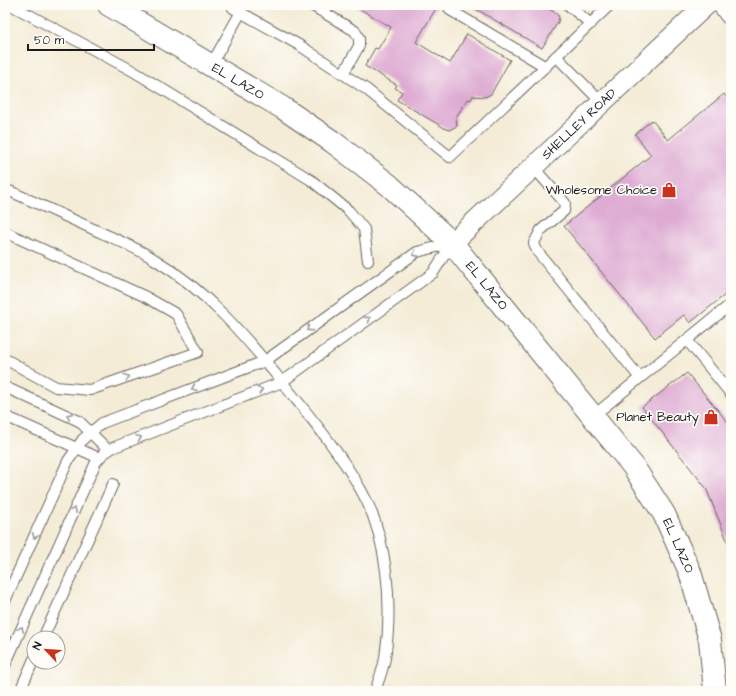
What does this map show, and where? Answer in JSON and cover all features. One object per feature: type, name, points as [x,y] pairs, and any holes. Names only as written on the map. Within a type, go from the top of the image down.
[{"type":"street","name":"EL LAZO","points":[[109,5],[283,108],[333,142],[388,185],[452,243],[633,466],[664,514],[690,572],[710,640],[715,691]]},
{"type":"street","name":"SHELLEY ROAD","points":[[452,243],[706,5]]},
{"type":"street","points":[[724,5],[731,14]]},
{"type":"lane","points":[[11,5],[133,71],[311,180],[349,210],[364,229],[368,261]]},
{"type":"lane","points":[[311,5],[355,31],[359,38],[359,46],[343,74]]},
{"type":"lane","points":[[448,5],[450,10],[546,67]]},
{"type":"lane","points":[[568,5],[590,24]]},
{"type":"lane","points":[[211,65],[238,9],[299,45],[366,89],[450,157],[610,5]]},
{"type":"lane","points":[[556,56],[602,103]]},
{"type":"lane","points":[[533,167],[565,202],[564,211],[541,230],[534,243],[537,251],[640,378]]},
{"type":"lane","points":[[5,189],[120,241],[155,259],[192,286],[223,313],[265,361],[337,451],[371,510],[383,555],[389,603],[384,659],[375,691]]},
{"type":"lane","points":[[5,232],[146,297],[176,314],[198,352],[90,390],[56,387],[5,359]]},
{"type":"lane","points":[[5,602],[68,460],[83,439],[102,423],[265,361],[416,252],[452,243]]},
{"type":"lane","points":[[5,665],[92,470],[99,458],[108,450],[282,382],[433,273],[452,243]]},
{"type":"lane","points":[[593,416],[731,304]]},
{"type":"lane","points":[[687,340],[731,394]]},
{"type":"lane","points":[[5,387],[79,421],[108,450]]},
{"type":"lane","points":[[5,416],[99,458]]},
{"type":"lane","points":[[48,630],[113,484]]},
{"type":"lane","points":[[20,691],[29,670]]},
{"type":"building","points":[[353,5],[438,5],[416,42],[450,63],[467,34],[510,60],[491,94],[485,97],[473,96],[471,100],[468,99],[456,117],[457,126],[449,130],[446,129],[397,100],[402,92],[395,88],[397,85],[365,66],[375,48],[378,49],[391,27]]},
{"type":"building","points":[[469,5],[542,5],[556,13],[559,17],[558,22],[542,48]]},
{"type":"building","name":"Wholesome Choice","points":[[724,94],[731,103],[731,290],[690,323],[684,315],[655,338],[564,226],[651,155],[635,134],[652,120],[668,140]]},
{"type":"building","points":[[687,373],[731,426],[731,550],[706,488],[642,407]]},
{"type":"place","name":"Wholesome Choice","points":[[669,190]]},
{"type":"place","name":"Planet Beauty","points":[[711,417]]}]
